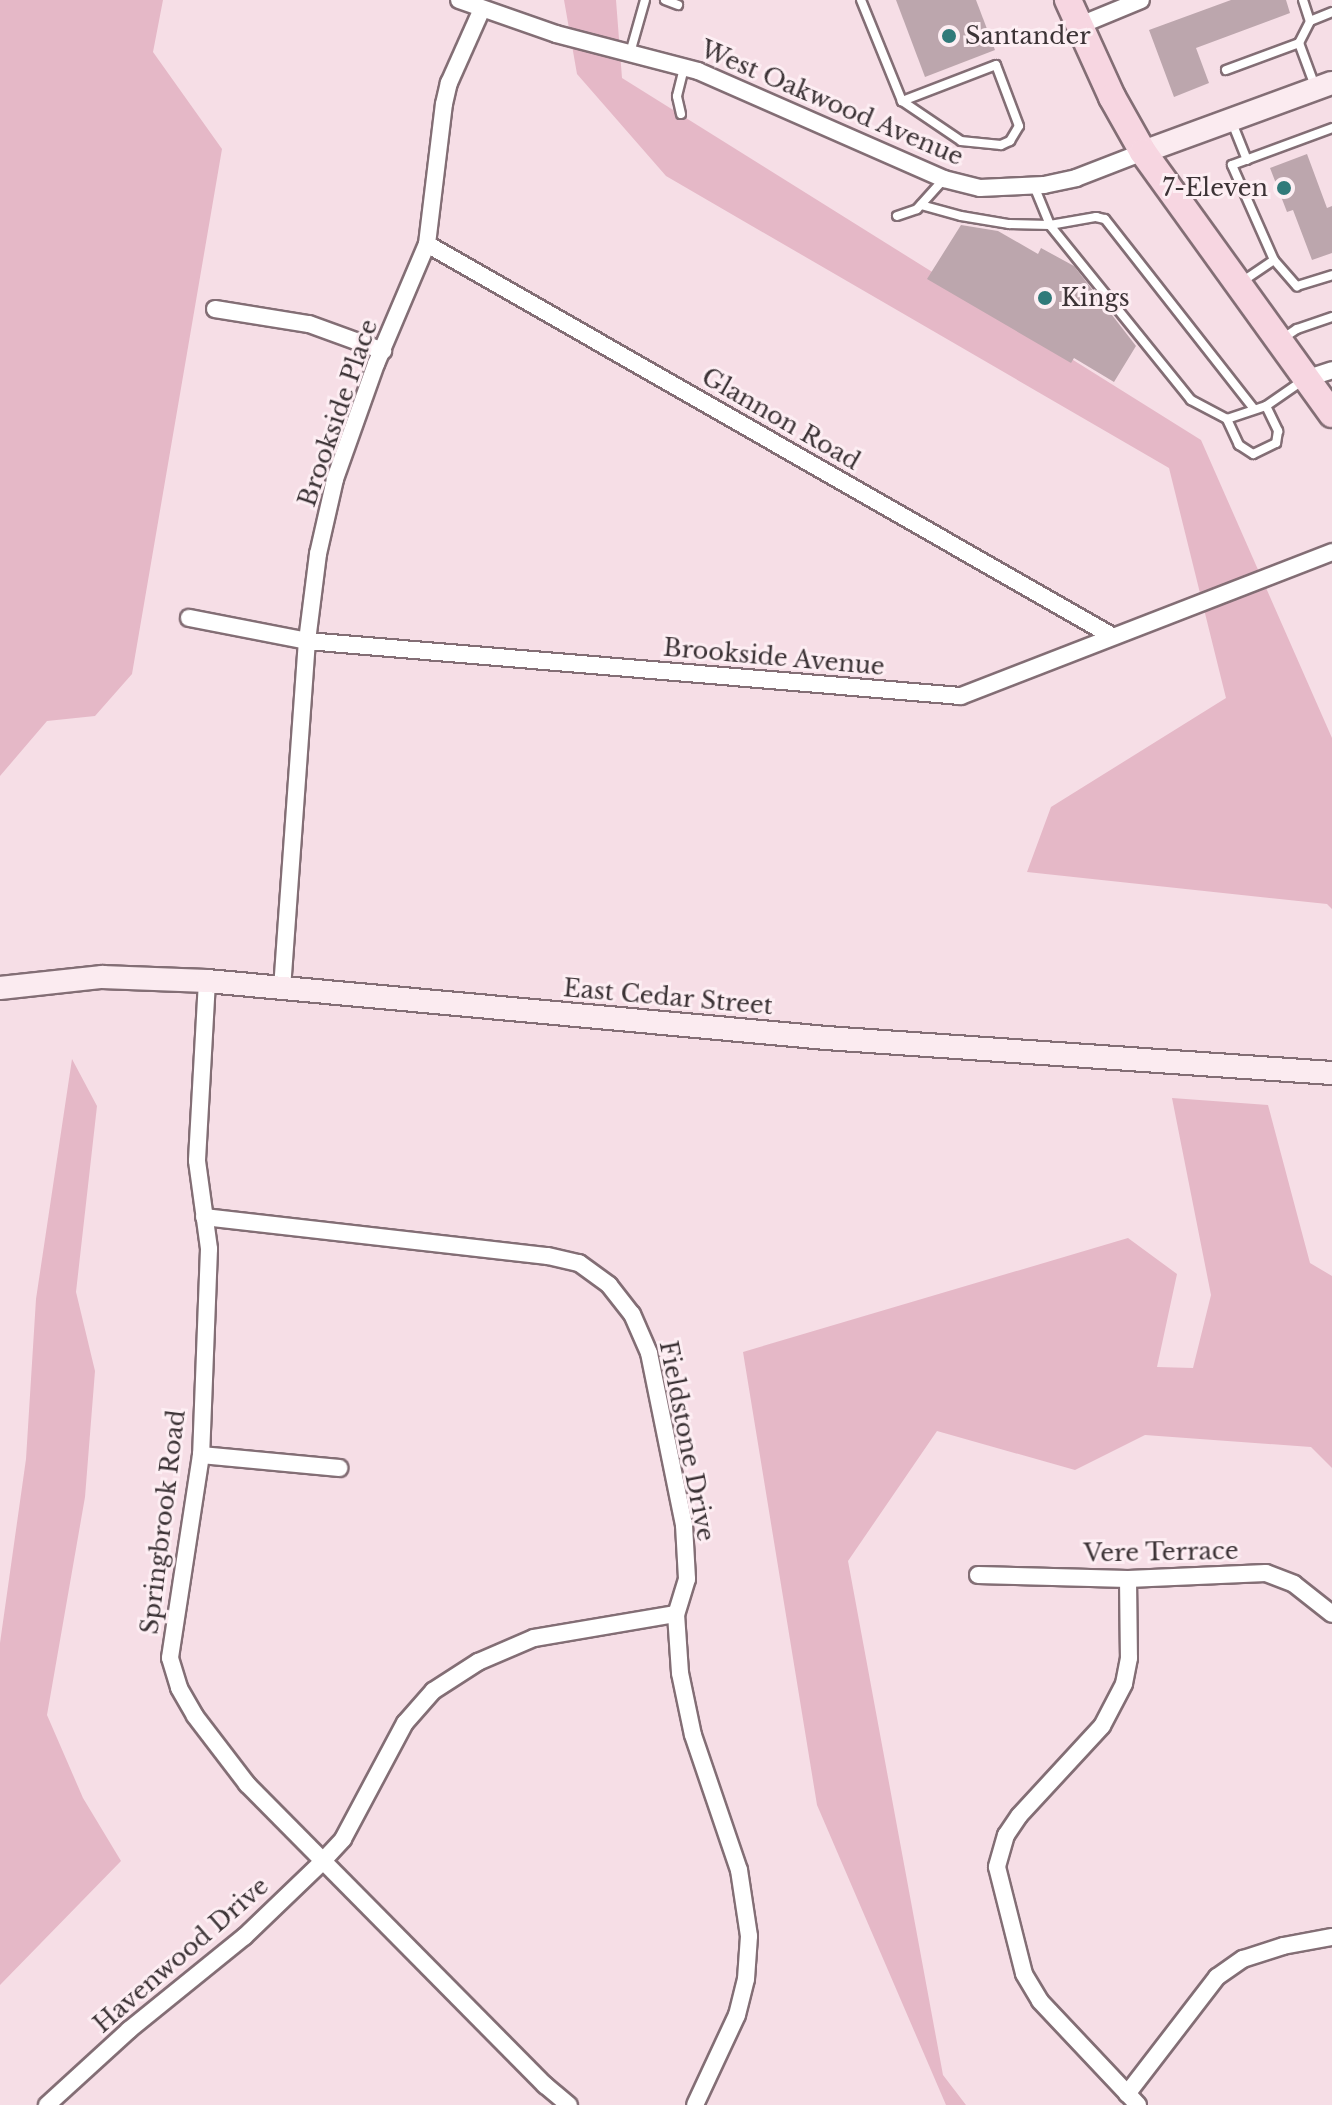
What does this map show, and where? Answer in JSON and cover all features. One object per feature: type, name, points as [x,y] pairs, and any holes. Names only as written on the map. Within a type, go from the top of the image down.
[{"type":"main road","points":[[1068,0],[1078,26],[1143,152],[1332,414]]},
{"type":"street","name":"West Oakwood Avenue","points":[[459,0],[556,34],[684,67],[944,179],[980,188],[1034,186],[1076,178],[1143,152]]},
{"type":"street","points":[[1078,26],[1141,0]]},
{"type":"street","name":"Brookside Place","points":[[282,989],[307,641],[318,554],[335,479],[427,244],[446,93],[482,9]]},
{"type":"street","points":[[1143,152],[1324,86]]},
{"type":"street","name":"Glannon Road","points":[[427,244],[1112,636]]},
{"type":"street","points":[[215,309],[309,324],[383,351]]},
{"type":"street","points":[[1305,379],[1332,370]]},
{"type":"street","name":"Brookside Avenue","points":[[189,618],[307,641],[961,696],[1332,552]]},
{"type":"street","name":"East Cedar Street","points":[[0,988],[102,977],[207,981],[853,1040],[1332,1073]]},
{"type":"street","name":"Springbrook Road","points":[[207,981],[197,1161],[209,1249],[201,1455],[170,1658],[179,1688],[195,1716],[247,1784],[545,2085],[569,2105]]},
{"type":"street","name":"Fieldstone Drive","points":[[204,1217],[548,1256],[579,1263],[609,1285],[632,1314],[649,1353],[684,1525],[687,1579],[676,1614],[680,1673],[693,1735],[739,1870],[749,1936],[746,1979],[737,2015],[695,2105]]},
{"type":"street","points":[[201,1455],[339,1468]]},
{"type":"street","name":"Vere Terrace","points":[[978,1575],[1128,1579],[1266,1573],[1294,1584],[1332,1614]]},
{"type":"street","points":[[1128,1579],[1129,1658],[1124,1684],[1113,1708],[1075,1758],[1019,1816],[1006,1835],[997,1867],[1024,1974],[1040,2001],[1133,2099],[1217,1977],[1243,1959],[1283,1946],[1332,1937]]},
{"type":"street","name":"Havenwood Drive","points":[[48,2105],[129,2030],[232,1948],[343,1839],[405,1723],[433,1691],[478,1662],[534,1638],[676,1614]]},
{"type":"lane","points":[[630,53],[645,0]]},
{"type":"lane","points":[[665,0],[678,5]]},
{"type":"lane","points":[[861,0],[902,101],[961,141],[1001,145],[1010,141],[1019,126],[996,65],[902,101]]},
{"type":"lane","points":[[1303,0],[1310,21]]},
{"type":"lane","points":[[1226,70],[1299,43],[1310,21],[1332,12]]},
{"type":"lane","points":[[1299,43],[1324,86]]},
{"type":"lane","points":[[681,114],[677,96],[684,67]]},
{"type":"lane","points":[[1231,119],[1247,160]]},
{"type":"lane","points":[[1332,128],[1232,165],[1274,260],[1297,286],[1332,275]]},
{"type":"lane","points":[[897,216],[921,205],[944,179]]},
{"type":"lane","points":[[1034,186],[1050,225],[1191,400],[1227,419],[1239,445],[1253,454],[1276,443],[1278,431],[1266,406]]},
{"type":"lane","points":[[921,205],[1009,224],[1050,225],[1096,217],[1105,219],[1254,409]]},
{"type":"lane","points":[[1238,285],[1274,260]]},
{"type":"lane","points":[[1278,342],[1297,329],[1332,317]]},
{"type":"lane","points":[[1227,419],[1266,406],[1305,379]]},
{"type":"shaded area","points":[[0,0],[163,0],[153,52],[222,149],[132,674],[95,716],[47,721],[0,776]]},
{"type":"shaded area","points":[[564,0],[616,0],[622,78],[1201,440],[1332,738],[1332,909],[1327,904],[1027,872],[1051,807],[1226,698],[1169,468],[666,176],[577,74]]},
{"type":"shaded area","points":[[72,1059],[97,1106],[76,1292],[95,1371],[85,1497],[47,1715],[83,1798],[121,1861],[0,1985],[0,1643],[26,1459],[36,1299]]},
{"type":"shaded area","points":[[1172,1098],[1268,1105],[1310,1263],[1332,1276],[1332,1468],[1311,1447],[1145,1435],[1075,1470],[937,1431],[848,1561],[943,2075],[966,2105],[946,2105],[817,1805],[743,1352],[1128,1238],[1177,1274],[1157,1367],[1193,1368],[1211,1295]]},
{"type":"building","points":[[896,0],[976,0],[995,50],[925,77]]},
{"type":"building","points":[[1231,0],[1286,0],[1290,13],[1196,48],[1209,83],[1174,97],[1149,30]]},
{"type":"building","points":[[1307,154],[1327,208],[1332,206],[1332,253],[1312,260],[1293,210],[1287,212],[1270,168]]},
{"type":"building","points":[[961,225],[998,231],[1038,254],[1041,248],[1074,266],[1136,346],[1114,382],[1074,358],[1071,363],[927,279]]},
{"type":"place","name":"Santander","points":[[949,36]]},
{"type":"place","name":"7-Eleven","points":[[1284,188]]},
{"type":"place","name":"Kings","points":[[1045,298]]}]
